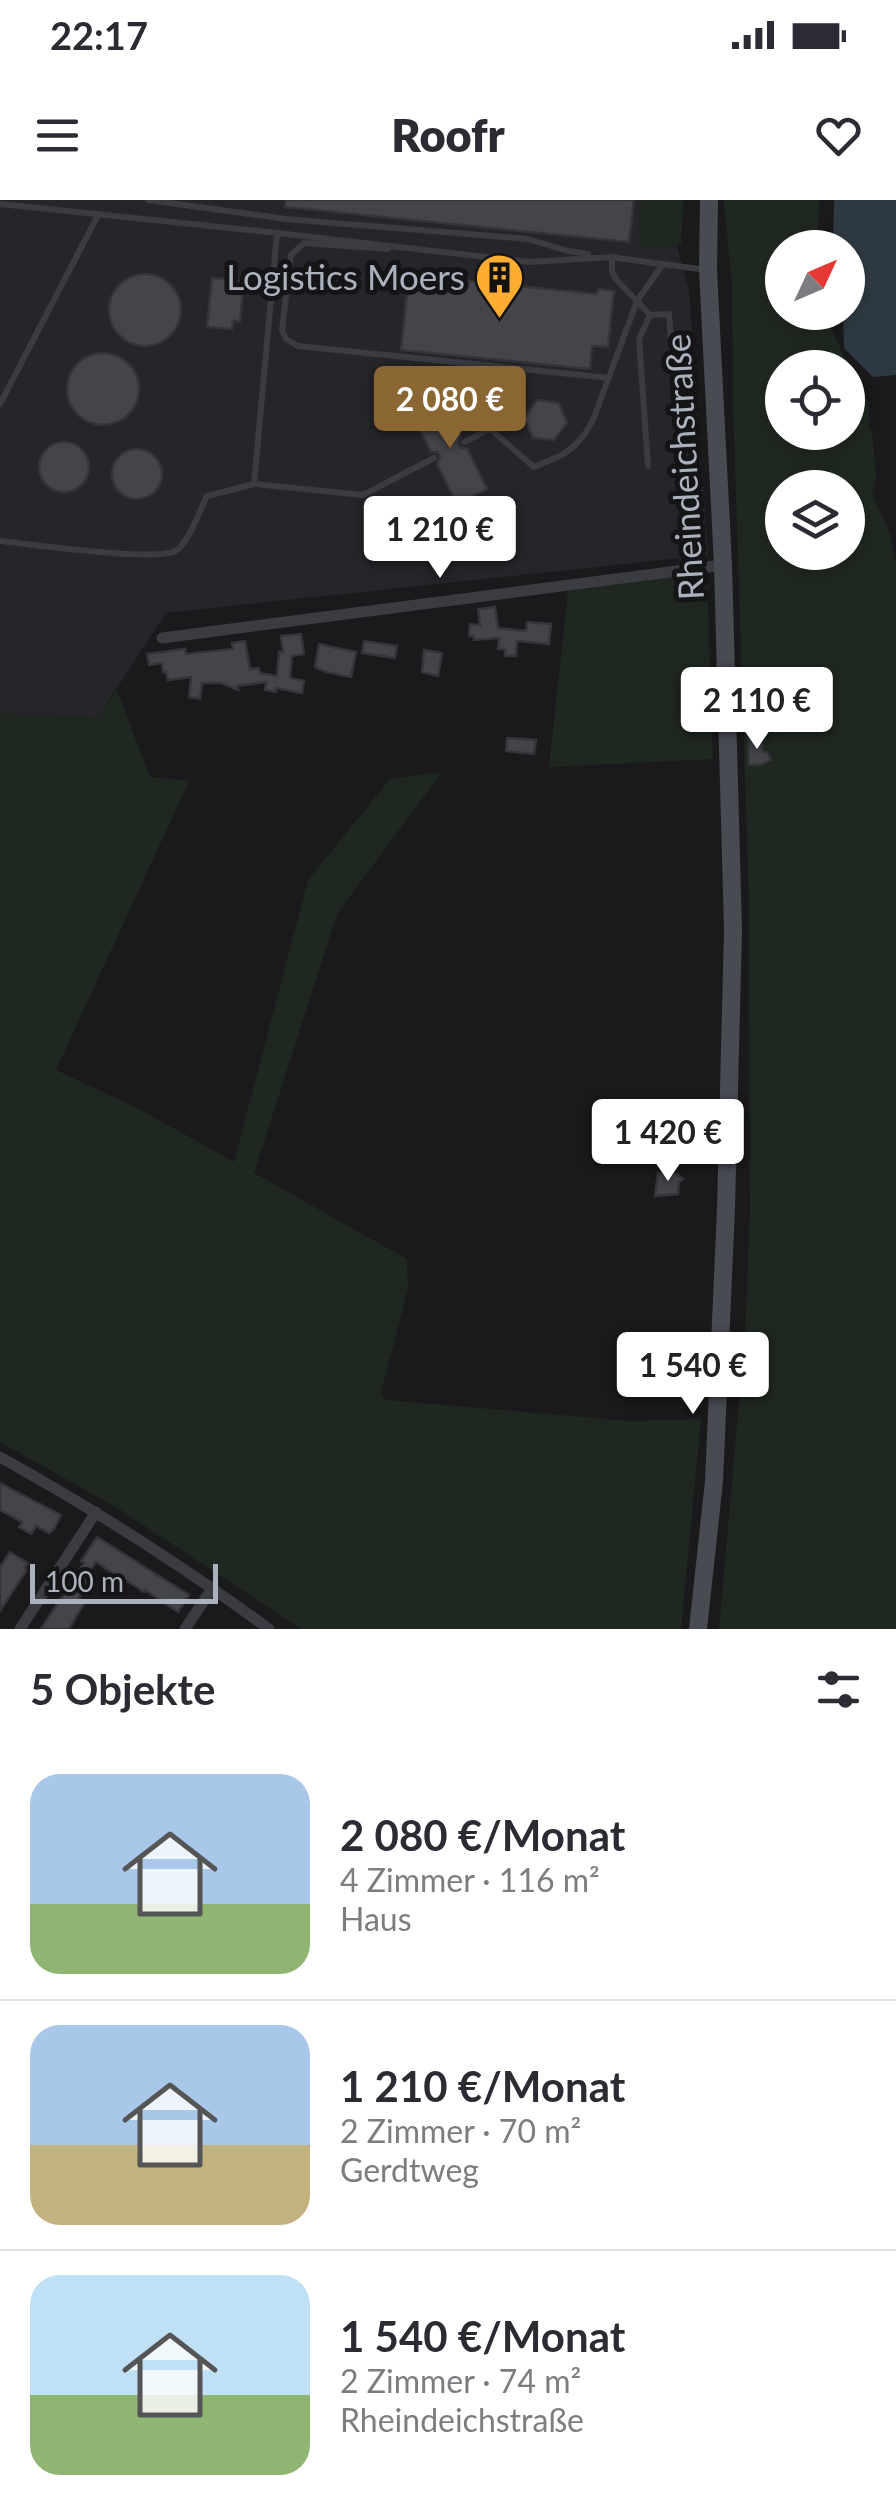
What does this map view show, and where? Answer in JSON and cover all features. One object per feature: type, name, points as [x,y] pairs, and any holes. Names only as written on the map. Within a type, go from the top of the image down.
[{"type":"main road","name":"Rheindeichstraße","points":[[698,1629],[714,1463],[733,930],[724,564],[708,270],[708,200]]},
{"type":"street","points":[[162,638],[724,564]]},
{"type":"street","points":[[0,1458],[96,1512],[269,1629]]},
{"type":"street","points":[[20,1629],[96,1512]]},
{"type":"street","points":[[185,1629],[212,1588]]},
{"type":"lane","points":[[148,200],[286,219],[528,238],[568,251],[708,270]]},
{"type":"lane","points":[[0,204],[368,242],[410,250]]},
{"type":"lane","points":[[0,404],[98,216]]},
{"type":"lane","points":[[254,484],[277,233]]},
{"type":"lane","points":[[609,378],[298,346],[286,339],[282,330],[291,255],[304,244],[529,262],[612,257]]},
{"type":"lane","points":[[612,257],[615,278],[650,315],[670,314],[680,462]]},
{"type":"lane","points":[[464,442],[490,430],[534,467],[562,455],[585,434],[593,420],[641,292],[664,264]]},
{"type":"lane","points":[[648,466],[640,339],[650,315]]},
{"type":"lane","points":[[0,541],[146,555],[173,553],[182,546],[206,496],[254,484],[363,495],[434,458]]},
{"type":"shaded area","points":[[0,200],[677,200],[675,239],[689,290],[708,555],[166,613],[97,718],[0,713]]},
{"type":"shaded area","points":[[642,200],[683,200],[681,244],[640,249]]},
{"type":"shaded area","points":[[724,200],[819,200],[818,230],[765,230],[765,330],[832,330],[841,350],[765,350],[765,450],[865,450],[865,398],[869,403],[876,477],[872,494],[890,534],[896,565],[896,1629],[719,1629],[745,1334],[750,1212],[749,902],[732,289]]},
{"type":"shaded area","points":[[834,200],[896,200],[896,375],[873,377],[865,369],[865,350],[844,348],[843,330],[865,330],[865,230],[833,230]]},
{"type":"shaded area","points":[[707,572],[713,759],[549,767],[568,591]]},
{"type":"shaded area","points":[[117,690],[150,777],[189,781],[56,1070],[141,1110],[234,1162],[308,880],[390,779],[442,772],[337,914],[254,1173],[407,1259],[408,1288],[381,1393],[386,1400],[631,1421],[701,1419],[681,1629],[301,1629],[119,1509],[0,1442],[0,713],[96,718]]},
{"type":"building","points":[[286,200],[634,200],[629,242],[285,207]]},
{"type":"building","points":[[145,274],[170,285],[181,310],[170,335],[145,346],[120,335],[109,310],[120,285]]},
{"type":"building","name":"Logistics Moers","points":[[409,275],[597,294],[598,289],[614,291],[608,347],[592,346],[590,369],[401,350]]},
{"type":"building","points":[[212,278],[244,281],[240,321],[233,321],[232,329],[207,327]]},
{"type":"building","points":[[103,353],[128,364],[139,389],[128,414],[103,425],[78,414],[67,389],[78,364]]},
{"type":"building","points":[[442,399],[461,436],[458,444],[467,448],[487,489],[457,504],[437,464],[440,456],[431,452],[412,414]]},
{"type":"building","points":[[537,400],[559,403],[567,423],[554,440],[533,438],[524,418]]},
{"type":"building","points":[[64,442],[82,449],[89,467],[82,485],[64,492],[46,485],[39,467],[46,449]]},
{"type":"building","points":[[137,449],[155,456],[162,474],[155,492],[137,499],[119,492],[112,474],[119,456]]},
{"type":"building","points":[[495,607],[498,628],[526,631],[527,622],[551,624],[549,644],[517,641],[516,656],[505,656],[505,649],[498,649],[499,638],[474,640],[474,636],[469,636],[470,624],[480,625],[478,609]]},
{"type":"building","points":[[301,634],[304,654],[292,656],[290,678],[304,681],[302,693],[265,690],[266,682],[237,686],[238,690],[221,683],[202,683],[200,699],[189,697],[191,677],[168,680],[162,663],[149,665],[147,654],[233,649],[232,643],[245,641],[250,669],[259,668],[260,673],[277,676],[279,652],[283,652],[281,636]]},
{"type":"building","points":[[364,641],[397,646],[395,658],[362,653]]},
{"type":"building","points":[[319,644],[356,652],[351,677],[315,667]]},
{"type":"building","points":[[424,650],[442,653],[438,676],[422,672]]},
{"type":"building","points":[[507,738],[536,740],[534,754],[506,751]]},
{"type":"building","points":[[748,738],[762,738],[763,752],[771,760],[749,765]]},
{"type":"building","points":[[658,1173],[677,1174],[683,1179],[678,1194],[655,1196]]},
{"type":"building","points":[[667,1352],[689,1353],[691,1375],[667,1375]]},
{"type":"building","points":[[0,1483],[61,1515],[54,1529],[49,1533],[36,1526],[31,1534],[19,1527],[22,1522],[0,1510]]},
{"type":"building","points":[[97,1537],[189,1595],[178,1612],[96,1562],[84,1580],[86,1587],[79,1598],[85,1602],[69,1629],[41,1629]]},
{"type":"building","points":[[10,1552],[28,1563],[0,1611],[0,1567]]},
{"type":"place","name":"Logistics Moers","points":[[500,320]]}]
